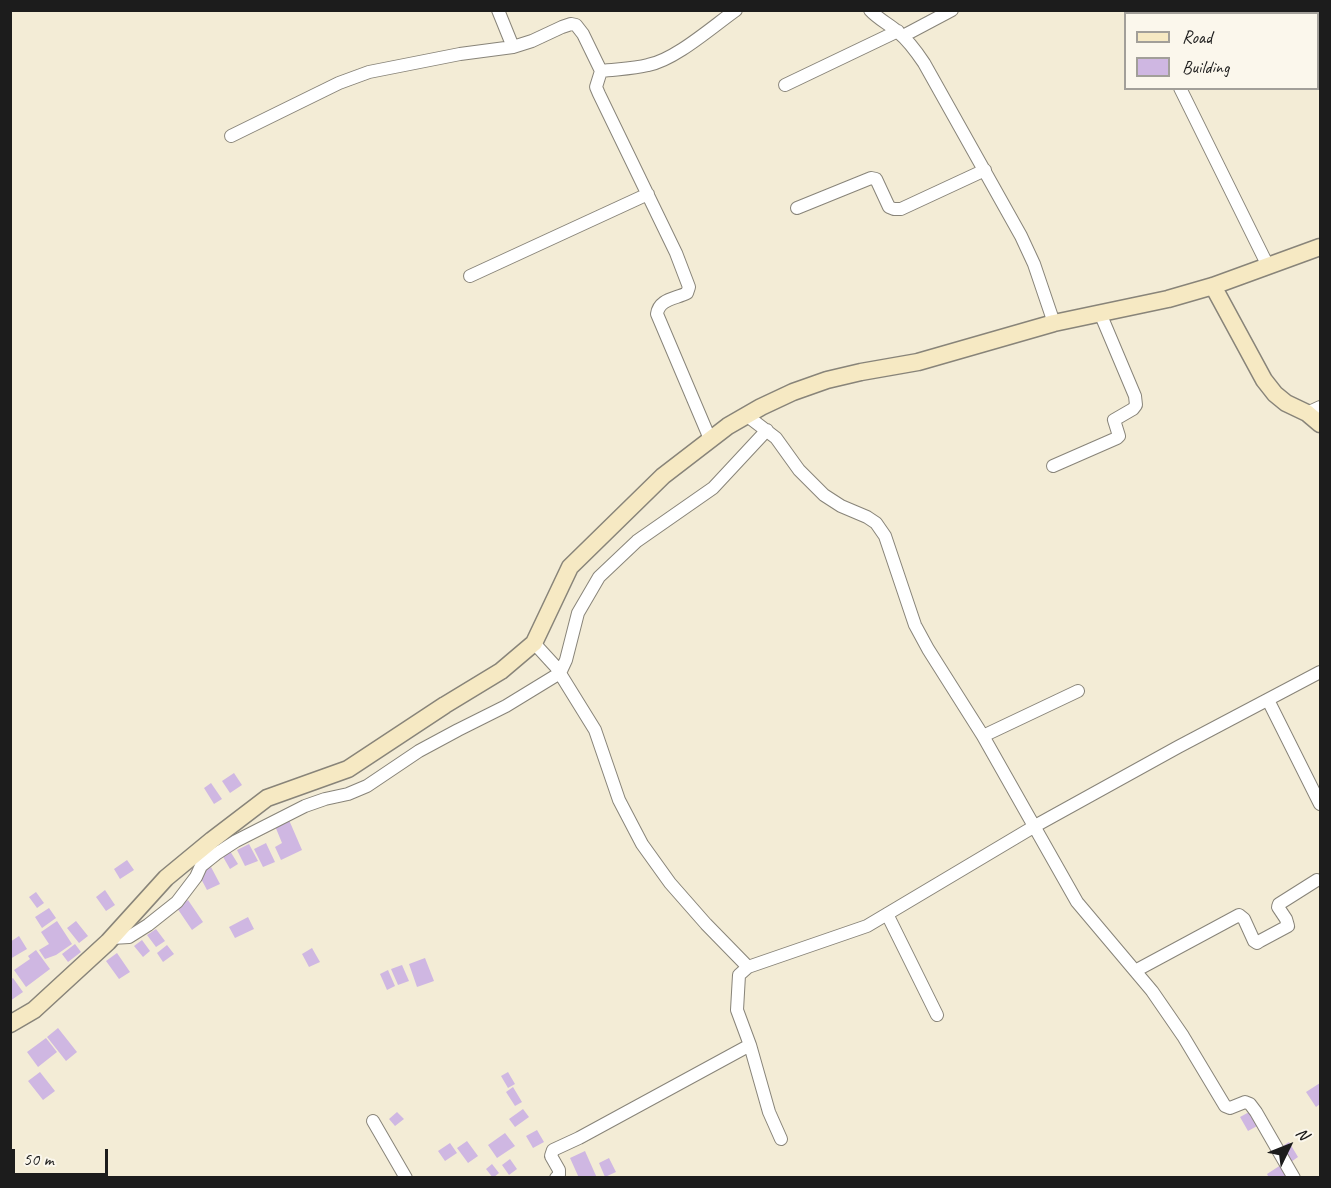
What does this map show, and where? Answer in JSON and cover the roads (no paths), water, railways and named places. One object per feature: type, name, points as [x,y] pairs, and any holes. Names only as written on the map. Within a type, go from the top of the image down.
[{"type":"street","points":[[498,10],[513,47]]},
{"type":"street","points":[[601,71],[649,65],[662,61],[736,10]]},
{"type":"street","points":[[870,10],[913,46],[924,63],[1006,208],[1034,264],[1054,323]]},
{"type":"street","points":[[785,85],[952,10]]},
{"type":"street","points":[[231,136],[339,83],[369,72],[460,54],[513,47],[562,27],[576,25],[583,34],[601,71],[596,87],[598,94],[676,253],[689,287],[687,293],[660,304],[657,314],[710,439]]},
{"type":"street","points":[[1181,90],[1263,255]]},
{"type":"street","points":[[797,208],[871,178],[876,179],[880,185],[889,207],[901,209],[985,170]]},
{"type":"street","points":[[470,276],[648,194]]},
{"type":"street","points":[[10,1024],[34,1010],[112,938],[166,878],[267,798],[348,769],[501,671],[534,643],[570,567],[663,476],[728,426],[793,392],[827,380],[918,362],[1054,323],[1168,299],[1213,286],[1263,255],[1320,247]]},
{"type":"street","points":[[1213,286],[1264,380],[1286,403],[1314,410],[1320,424]]},
{"type":"street","points":[[1053,466],[1117,438],[1119,431],[1114,420],[1136,405],[1135,396],[1100,313]]},
{"type":"street","points":[[746,416],[776,438],[799,470],[824,495],[876,523],[885,536],[915,625],[983,736],[1077,902],[1152,991],[1225,1106],[1230,1108],[1245,1102],[1250,1104],[1294,1178]]},
{"type":"street","points":[[112,938],[129,937],[148,925],[177,902],[196,877],[201,866],[236,841],[305,806],[367,786],[419,751],[506,706],[560,673],[566,660],[578,613],[599,577],[637,541],[712,488],[767,430]]},
{"type":"street","points":[[534,643],[556,667],[595,729],[619,800],[642,844],[670,883],[748,968]]},
{"type":"street","points":[[780,1139],[768,1112],[750,1045],[737,1010],[739,975],[748,968],[867,926],[1035,826],[1320,672]]},
{"type":"street","points":[[983,736],[1078,691]]},
{"type":"street","points":[[1268,700],[1320,804]]},
{"type":"street","points":[[1135,971],[1239,915],[1244,919],[1257,943],[1288,926],[1278,907],[1279,904],[1317,880]]},
{"type":"street","points":[[887,914],[937,1016]]},
{"type":"street","points":[[556,1178],[559,1170],[551,1156],[553,1150],[750,1045]]},
{"type":"street","points":[[373,1121],[406,1178]]}]
